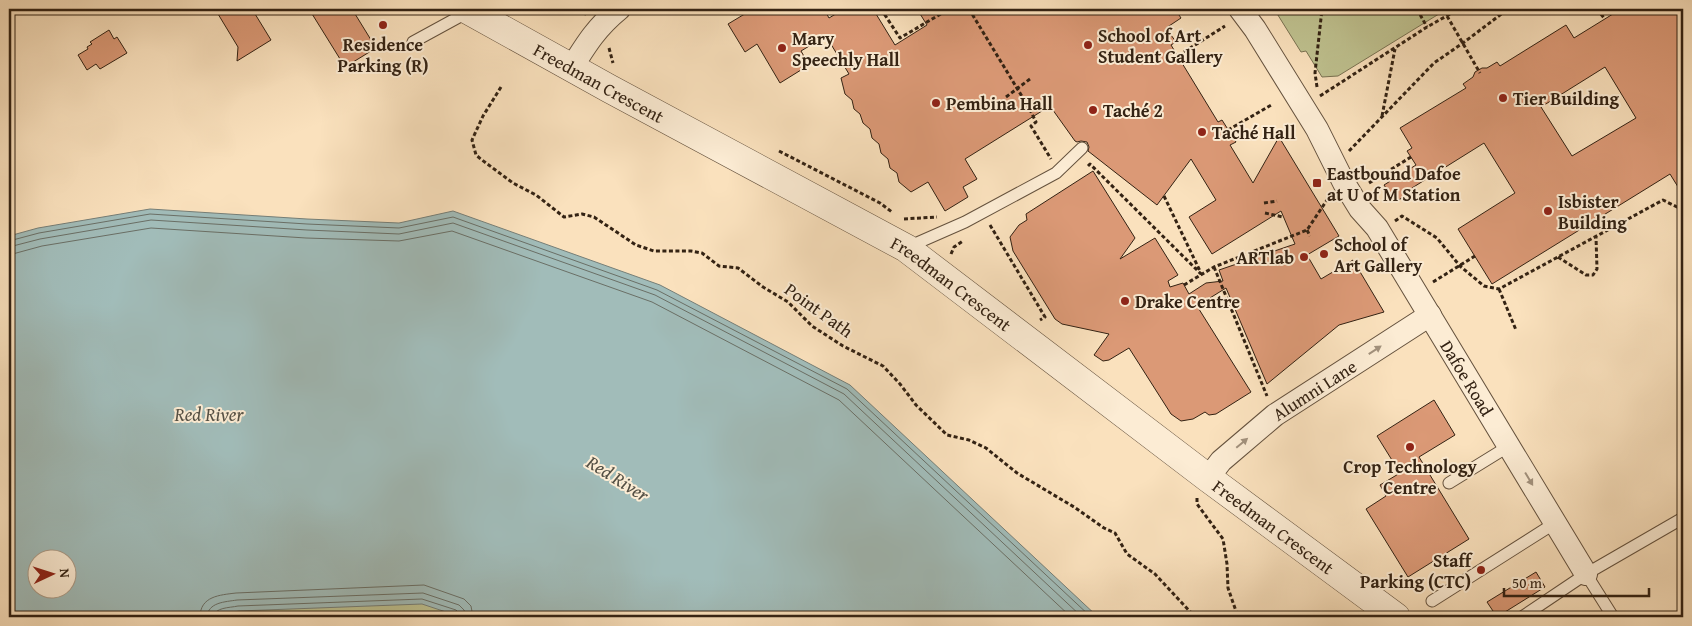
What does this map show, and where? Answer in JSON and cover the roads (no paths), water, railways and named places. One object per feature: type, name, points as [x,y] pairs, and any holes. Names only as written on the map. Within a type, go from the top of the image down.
[{"type":"street","points":[[572,67],[602,23],[619,9]]},
{"type":"street","name":"Dafoe Road","points":[[1240,9],[1255,29],[1317,129],[1338,188]]},
{"type":"street","name":"Freedman Crescent","points":[[468,10],[906,248],[1208,478],[1396,617]]},
{"type":"street","name":"Dafoe Road","points":[[1229,17],[1234,16],[1338,188],[1377,228],[1586,574]]},
{"type":"street","name":"Alumni Lane","points":[[1208,478],[1221,461],[1275,415],[1430,315]]},
{"type":"lane","points":[[413,42],[468,10]]},
{"type":"lane","points":[[906,248],[965,222],[1040,182],[1060,169],[1082,148]]},
{"type":"lane","points":[[1448,483],[1509,446]]},
{"type":"lane","points":[[1522,617],[1586,574],[1683,518]]},
{"type":"lane","points":[[1432,601],[1555,523]]},
{"type":"lane","points":[[1586,574],[1613,617]]},
{"type":"water","name":"Red River","points":[[150,209],[399,223],[453,211],[660,285],[850,385],[1098,617],[461,617],[422,604],[239,611],[206,617],[9,617],[9,236],[38,228]]},
{"type":"place","name":"Residence Parking (R)","points":[[383,25]]},
{"type":"place","name":"School of Art Student Gallery","points":[[1088,45]]},
{"type":"place","name":"Mary Speechly Hall","points":[[782,48]]},
{"type":"place","name":"Tier Building","points":[[1503,98]]},
{"type":"place","name":"Pembina Hall","points":[[936,103]]},
{"type":"place","name":"Taché 2","points":[[1093,110]]},
{"type":"place","name":"Taché Hall","points":[[1202,132]]},
{"type":"place","name":"Eastbound Dafoe at U of M Station","points":[[1317,183]]},
{"type":"place","name":"Isbister Building","points":[[1548,211]]},
{"type":"place","name":"School of Art Gallery","points":[[1324,254]]},
{"type":"place","name":"ARTlab","points":[[1304,257]]},
{"type":"place","name":"Drake Centre","points":[[1125,301]]},
{"type":"place","name":"Crop Technology Centre","points":[[1410,447]]},
{"type":"place","name":"Staff Parking (CTC)","points":[[1481,570]]}]
